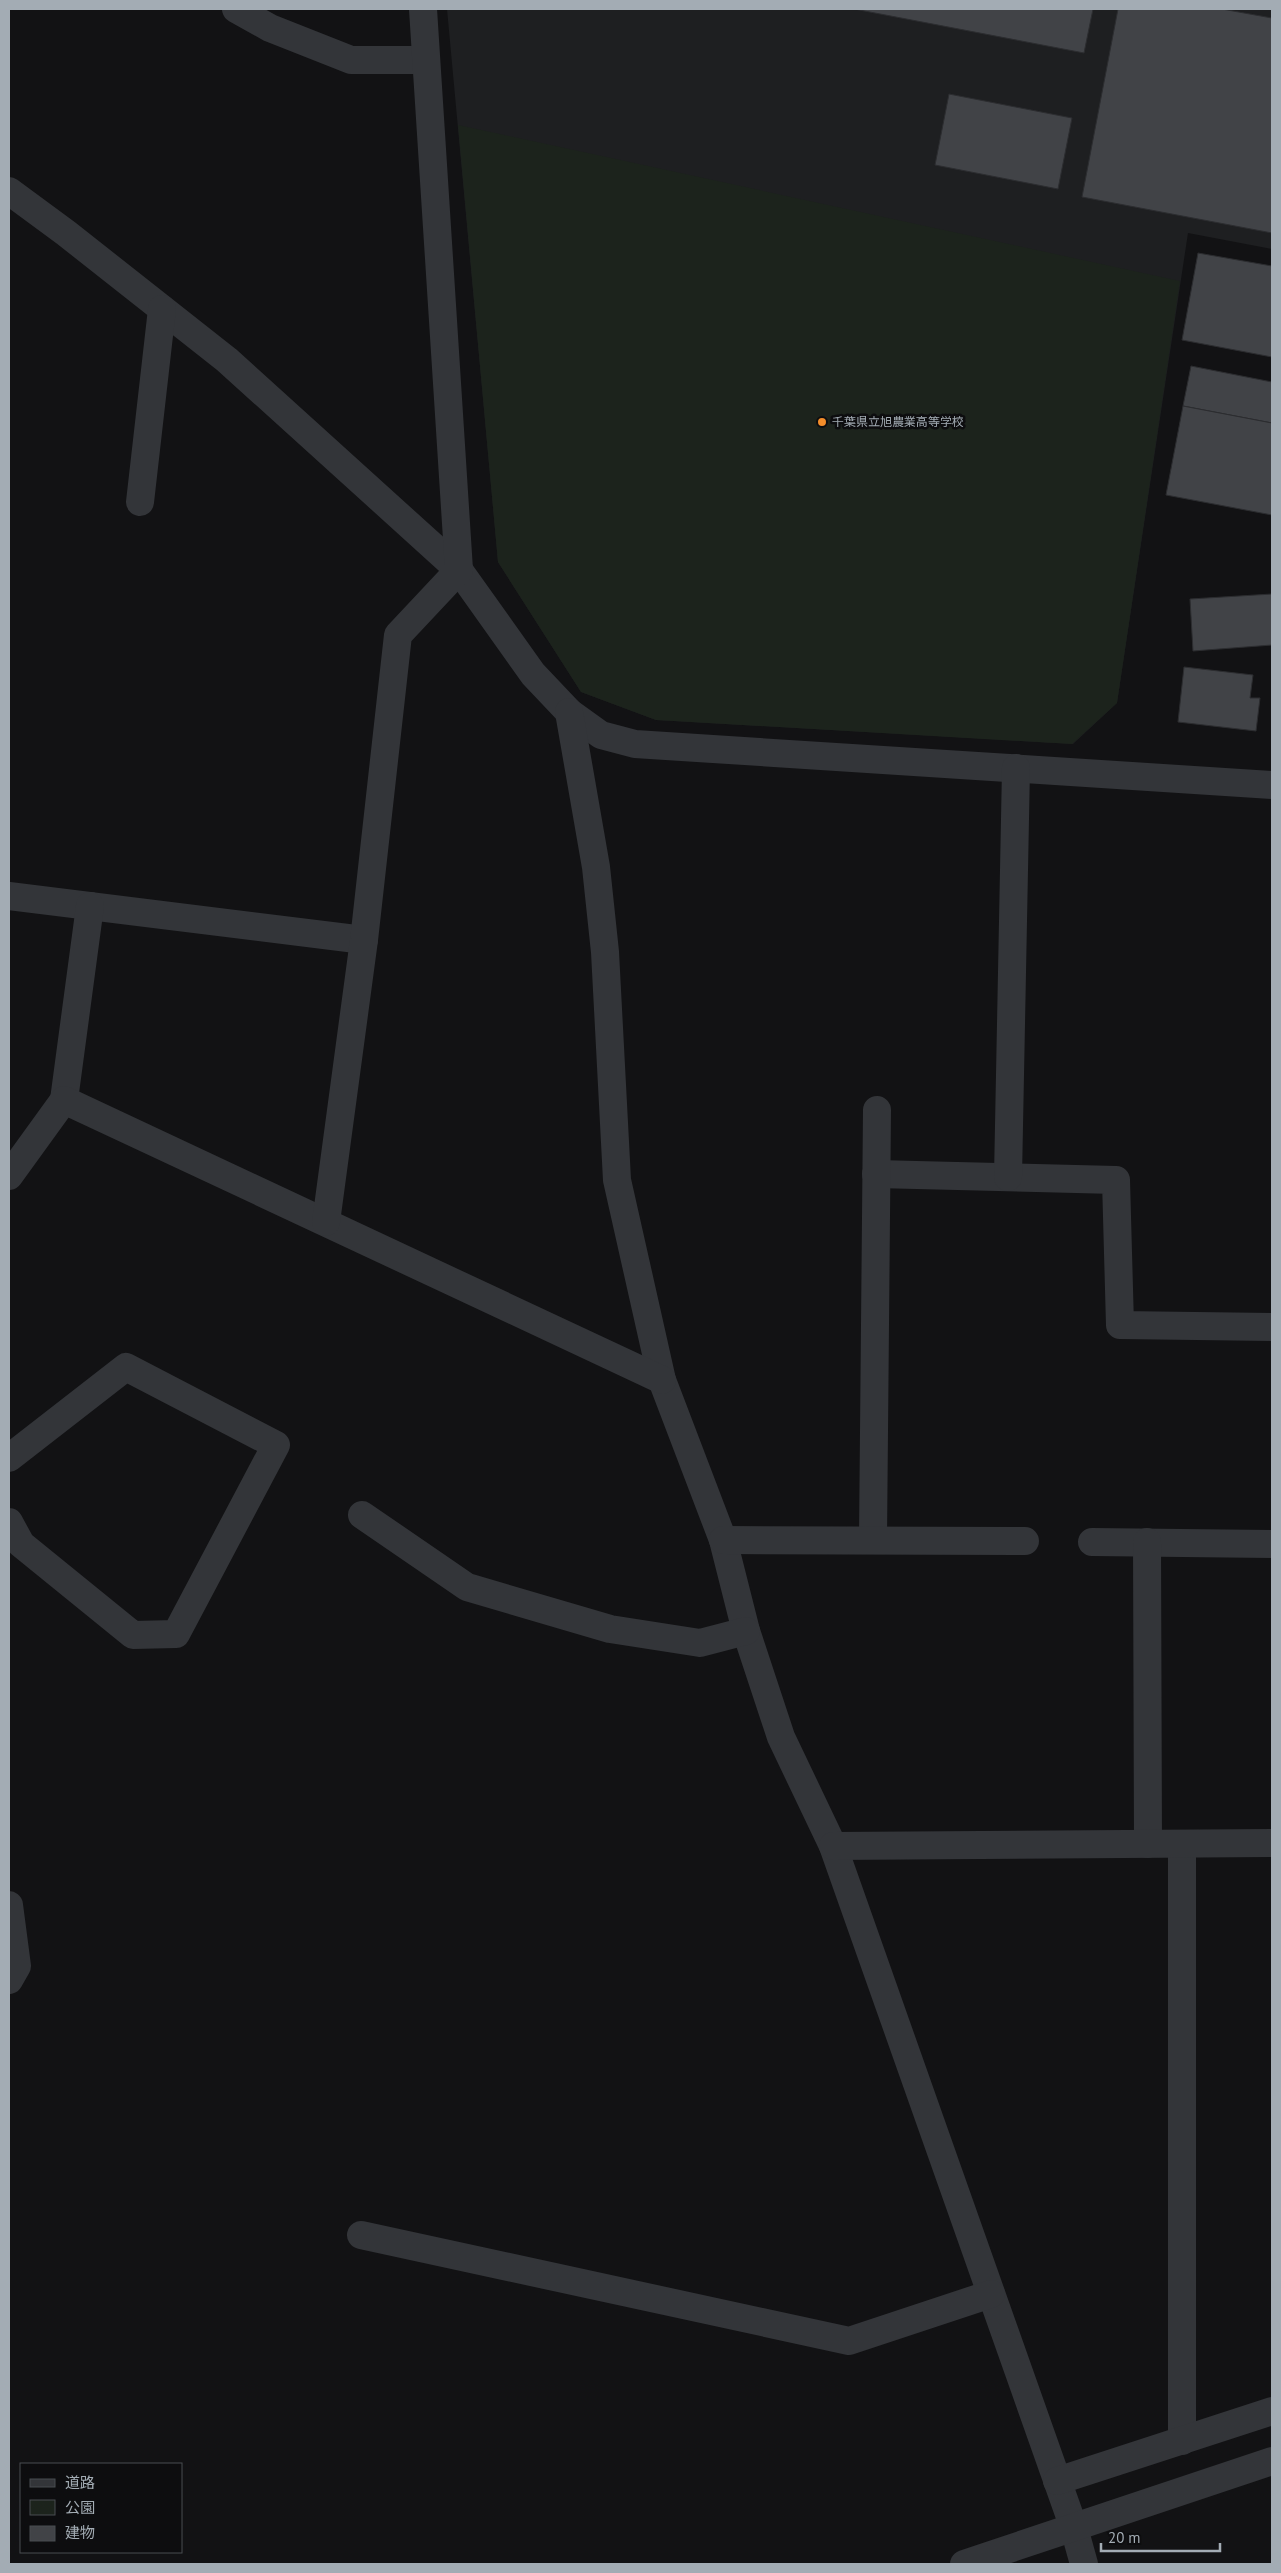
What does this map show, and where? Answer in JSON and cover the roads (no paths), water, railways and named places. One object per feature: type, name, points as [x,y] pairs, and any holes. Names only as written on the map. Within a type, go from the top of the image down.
[{"type":"street","points":[[236,9],[270,28],[350,60],[426,60]]},
{"type":"street","points":[[326,1222],[364,940],[398,635],[459,570],[423,9]]},
{"type":"street","points":[[9,191],[227,360],[459,570],[532,674],[569,712],[601,735],[636,744],[1272,785]]},
{"type":"street","points":[[140,502],[162,309]]},
{"type":"street","points":[[569,712],[596,867],[605,952],[617,1180],[662,1380],[723,1540],[746,1631],[781,1738],[832,1846],[1074,2528],[1084,2564]]},
{"type":"street","points":[[1008,1177],[1016,768]]},
{"type":"street","points":[[9,896],[364,940]]},
{"type":"street","points":[[9,1176],[64,1100],[90,906]]},
{"type":"street","points":[[64,1100],[662,1380]]},
{"type":"street","points":[[873,1539],[877,1110]]},
{"type":"street","points":[[876,1174],[1116,1180],[1120,1324],[1272,1327]]},
{"type":"street","points":[[9,1458],[126,1367],[276,1444],[176,1634],[133,1635],[21,1544],[9,1522]]},
{"type":"street","points":[[362,1515],[467,1587],[610,1629],[700,1643],[746,1631]]},
{"type":"street","points":[[723,1540],[1025,1540]]},
{"type":"street","points":[[1092,1542],[1272,1544]]},
{"type":"street","points":[[1147,1542],[1148,1844]]},
{"type":"street","points":[[832,1846],[1272,1843]]},
{"type":"street","points":[[1182,1844],[1182,2441]]},
{"type":"street","points":[[9,1905],[17,1966],[9,1980]]},
{"type":"street","points":[[361,2235],[849,2341],[991,2294]]},
{"type":"street","points":[[1057,2481],[1272,2411]]},
{"type":"street","points":[[964,2564],[1272,2461]]},
{"type":"place","name":"千葉県立旭農業高等学校","points":[[822,422]]}]
